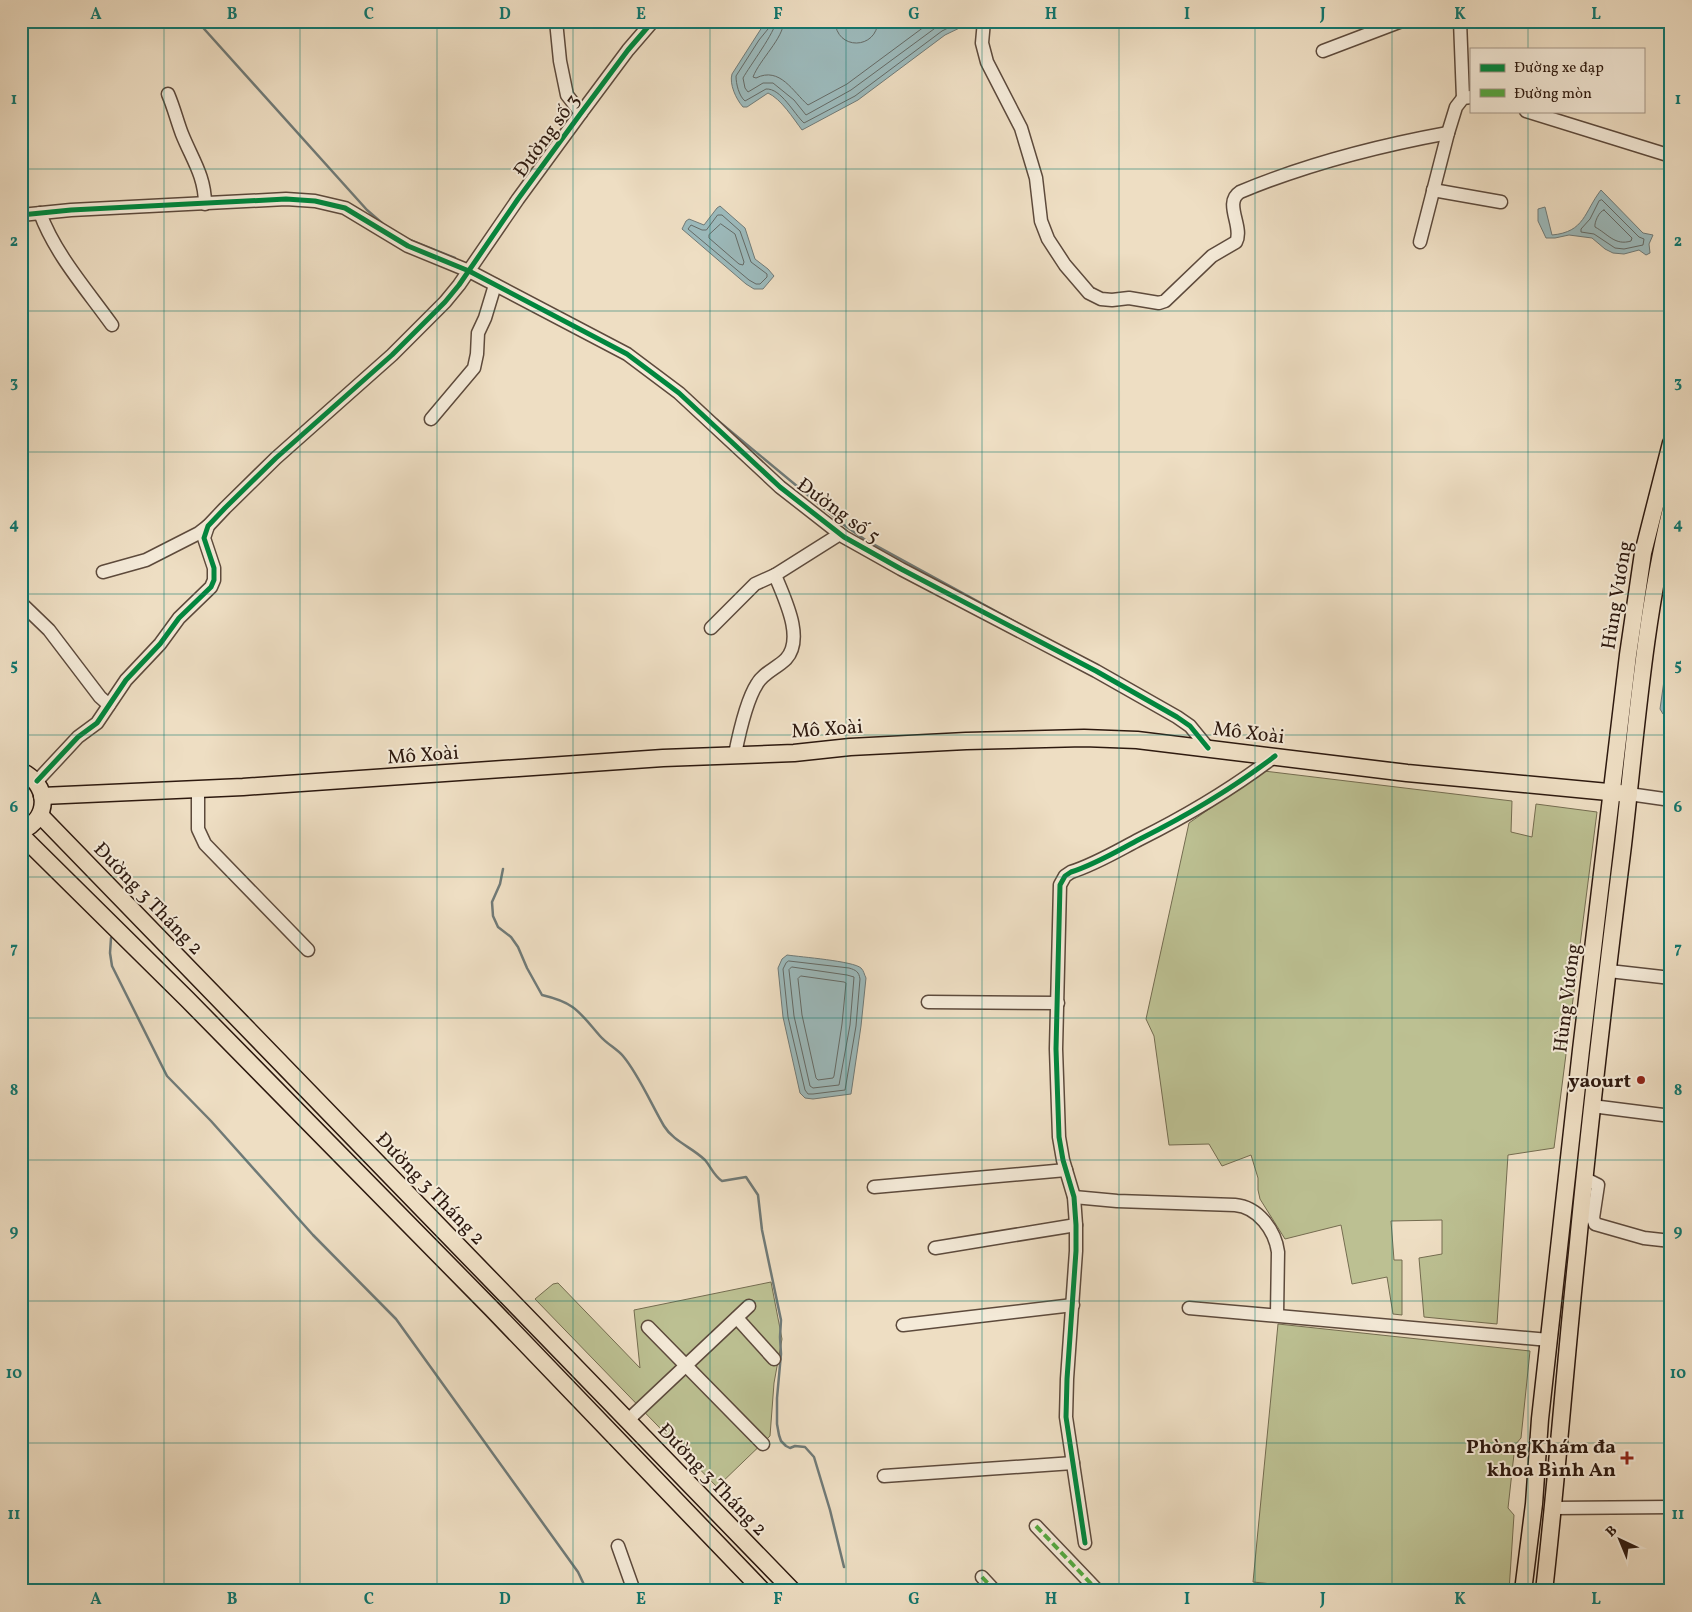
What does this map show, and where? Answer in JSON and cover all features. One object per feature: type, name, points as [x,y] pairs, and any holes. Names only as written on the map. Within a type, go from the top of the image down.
[{"type":"main road","name":"Hùng Vương","points":[[1523,1591],[1534,1504],[1540,1418],[1583,1032],[1637,587],[1651,515],[1671,443]]},
{"type":"main road","name":"Hùng Vương","points":[[1544,1591],[1554,1508],[1560,1423],[1592,1106],[1656,576],[1670,514]]},
{"type":"main road","name":"Mô Xoài","points":[[39,789],[198,789],[735,754],[794,753],[966,741],[1084,738],[1137,740],[1406,773],[1629,794]]},
{"type":"main road","points":[[21,771],[29,775],[39,789],[43,802],[40,815],[28,828],[21,831]]},
{"type":"main road","name":"Đường 3 Tháng 2","points":[[40,815],[793,1591]]},
{"type":"main road","name":"Đường 3 Tháng 2","points":[[21,835],[187,999],[492,1309],[763,1591]]},
{"type":"main road","points":[[1549,1340],[1568,1341]]},
{"type":"main road","points":[[1534,1504],[1554,1508]]},
{"type":"street","points":[[556,21],[560,61],[567,95],[581,113]]},
{"type":"street","name":"Đường số 3","points":[[103,572],[146,560],[199,533],[306,430],[416,332],[445,302],[469,271],[518,199],[581,113],[628,50],[653,21]]},
{"type":"street","points":[[984,21],[983,49],[991,72],[1022,128],[1036,178],[1039,210],[1044,229],[1057,254],[1073,276],[1090,293],[1101,299],[1129,298],[1159,304],[1166,301],[1212,256],[1236,242],[1239,234],[1233,202],[1240,192],[1280,176],[1325,162],[1398,142],[1448,133]]},
{"type":"street","points":[[1323,51],[1402,21]]},
{"type":"street","points":[[1420,242],[1456,108],[1467,97],[1460,21]]},
{"type":"street","points":[[168,94],[182,133],[201,174],[205,189],[205,204]]},
{"type":"street","points":[[1529,112],[1671,156]]},
{"type":"street","points":[[1433,190],[1501,202]]},
{"type":"street","name":"Đường số 5","points":[[21,215],[286,199],[325,202],[354,213],[413,249],[469,271],[636,360],[679,393],[780,487],[840,534],[901,569],[1096,671],[1182,720],[1190,726],[1208,748]]},
{"type":"street","points":[[40,213],[48,232],[112,325]]},
{"type":"street","points":[[431,419],[474,368],[478,354],[478,333],[485,318],[495,285]]},
{"type":"street","points":[[39,789],[78,737],[97,723],[106,712],[126,680],[160,644],[179,618],[213,584],[214,568],[204,538],[208,526]]},
{"type":"street","points":[[711,628],[755,584],[776,575],[840,534]]},
{"type":"street","points":[[735,754],[742,723],[756,684],[787,658],[794,647],[792,622],[776,575]]},
{"type":"street","points":[[21,603],[49,630],[100,697],[109,705]]},
{"type":"street","points":[[1086,1543],[1066,1417],[1076,1225],[1074,1197],[1059,1137],[1056,1049],[1060,885],[1065,876],[1108,857],[1177,821],[1228,791],[1275,756]]},
{"type":"street","points":[[198,789],[198,829],[205,844],[308,950]]},
{"type":"street","points":[[1629,794],[1671,800]]},
{"type":"street","points":[[1609,971],[1671,978]]},
{"type":"street","points":[[187,999],[204,983]]},
{"type":"street","points":[[928,1002],[1058,1003]]},
{"type":"street","points":[[1592,1106],[1671,1116]]},
{"type":"street","points":[[874,1187],[1066,1170]]},
{"type":"street","points":[[1584,1178],[1598,1185],[1593,1218],[1595,1224],[1644,1238],[1671,1241]]},
{"type":"street","points":[[1074,1197],[1235,1205],[1252,1209],[1270,1230],[1277,1244],[1277,1315]]},
{"type":"street","points":[[935,1248],[1076,1225]]},
{"type":"street","points":[[492,1309],[507,1297]]},
{"type":"street","points":[[903,1325],[1073,1305]]},
{"type":"street","points":[[627,1421],[749,1306]]},
{"type":"street","points":[[1189,1308],[1549,1340]]},
{"type":"street","points":[[737,1318],[774,1359]]},
{"type":"street","points":[[648,1327],[763,1444]]},
{"type":"street","points":[[884,1476],[1073,1463]]},
{"type":"street","points":[[1554,1508],[1671,1507]]},
{"type":"street","points":[[1036,1526],[1098,1591]]},
{"type":"street","points":[[618,1546],[634,1591]]},
{"type":"street","points":[[736,1563],[750,1548]]},
{"type":"street","points":[[982,1577],[995,1591]]},
{"type":"green space","points":[[1264,771],[1512,801],[1511,832],[1532,837],[1536,804],[1597,812],[1554,1148],[1508,1155],[1497,1324],[1424,1317],[1419,1258],[1442,1254],[1442,1220],[1391,1221],[1394,1260],[1402,1260],[1402,1315],[1393,1314],[1387,1277],[1352,1284],[1341,1225],[1285,1239],[1260,1199],[1258,1178],[1251,1155],[1222,1166],[1209,1144],[1169,1145],[1154,1036],[1146,1019],[1189,823]]},
{"type":"green space","points":[[771,1282],[782,1339],[774,1383],[770,1436],[717,1487],[535,1299],[553,1284],[558,1283],[640,1368],[634,1310]]},
{"type":"green space","points":[[1278,1324],[1530,1351],[1521,1438],[1515,1445],[1508,1508],[1514,1515],[1509,1591],[1339,1591],[1253,1582]]},
{"type":"water","points":[[766,21],[852,21],[855,25],[861,21],[974,21],[945,35],[858,100],[802,130],[782,104],[768,93],[747,107],[743,107],[731,82],[732,74]]},
{"type":"water","points":[[1601,190],[1643,233],[1653,235],[1649,244],[1650,253],[1646,255],[1639,250],[1624,254],[1613,253],[1592,238],[1569,235],[1546,238],[1538,221],[1538,209],[1545,207],[1552,235],[1563,233],[1578,225]]},
{"type":"water","points":[[720,206],[745,228],[755,259],[774,276],[763,289],[754,289],[746,284],[682,229],[689,219],[704,225]]},
{"type":"water","points":[[1671,649],[1671,716],[1663,714],[1660,709],[1668,652]]},
{"type":"water","points":[[787,955],[848,963],[861,968],[863,971],[866,978],[851,1094],[813,1099],[805,1098],[800,1093],[783,1017],[778,968],[782,959]]},
{"type":"waterway","points":[[197,21],[367,210],[382,223]]},
{"type":"waterway","points":[[405,238],[455,258]]},
{"type":"waterway","points":[[716,419],[844,525],[864,539],[1021,625]]},
{"type":"waterway","points":[[503,869],[500,884],[492,902],[493,916],[498,927],[511,937],[518,947],[542,995],[570,1005],[603,1039],[623,1056],[640,1081],[664,1126],[673,1136],[705,1160],[719,1179],[722,1181],[746,1177],[758,1195],[762,1230],[781,1320],[781,1354],[777,1398],[779,1435],[781,1441],[786,1446],[790,1448],[795,1446],[805,1447],[814,1457],[844,1567]]},
{"type":"waterway","points":[[111,938],[110,953],[112,966],[167,1076],[211,1121],[313,1235],[396,1319],[578,1572],[587,1591]]},
{"type":"marked path","points":[[1036,1526],[1098,1591]]},
{"type":"marked path","points":[[982,1577],[995,1591]]},
{"type":"cycle path","points":[[37,781],[78,737],[97,723],[126,680],[160,644],[179,618],[211,587],[214,580],[214,568],[204,538],[208,526],[276,458],[392,355],[445,302],[581,113],[628,50],[653,21]]},
{"type":"cycle path","points":[[21,215],[71,210],[286,199],[315,201],[345,208],[408,246],[469,271],[627,354],[679,393],[780,487],[844,537],[1096,671],[1177,717],[1190,726],[1208,748]]},
{"type":"cycle path","points":[[1085,1543],[1066,1417],[1076,1225],[1074,1197],[1063,1160],[1059,1137],[1056,1049],[1060,885],[1065,876],[1071,872],[1106,857],[1192,811],[1243,780],[1275,756]]},
{"type":"place","name":"yaourt","points":[[1641,1080]]},
{"type":"place","name":"Phòng Khám đa khoa Bình An","points":[[1627,1458]]}]
